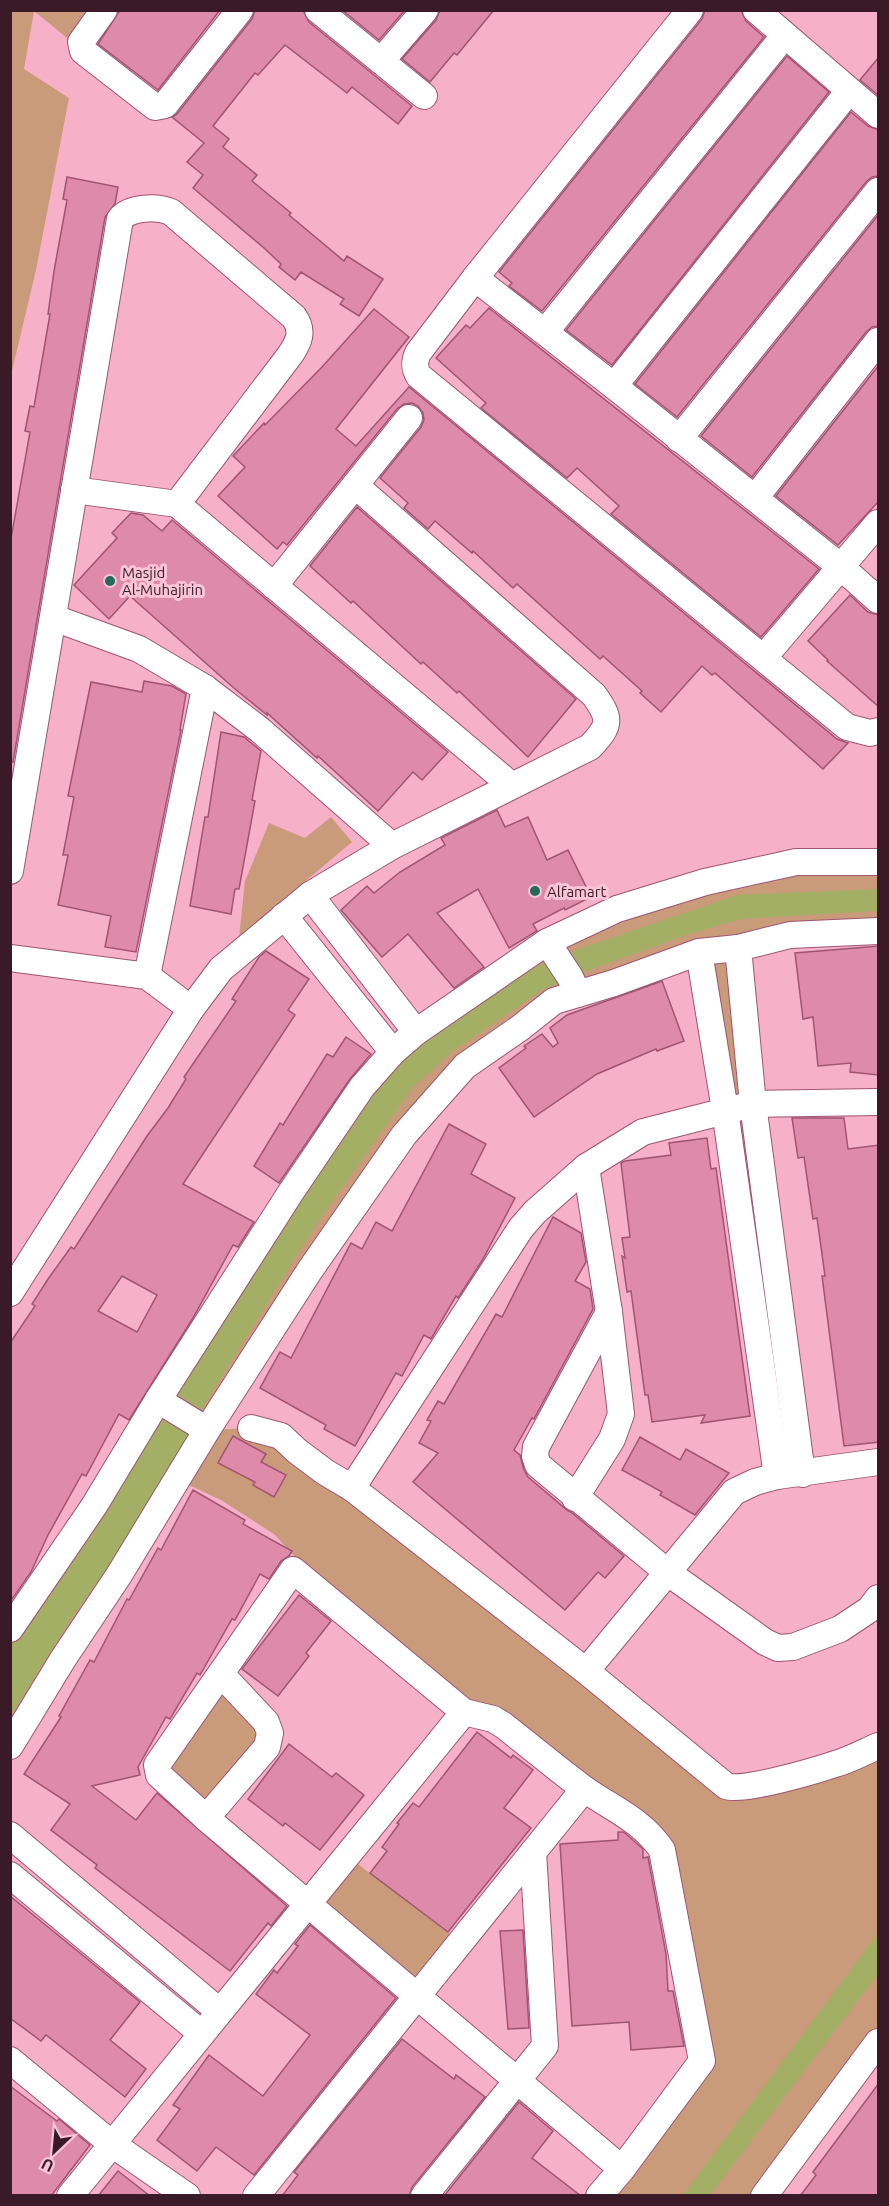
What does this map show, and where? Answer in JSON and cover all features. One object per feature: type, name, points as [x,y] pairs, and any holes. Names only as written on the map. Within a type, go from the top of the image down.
[{"type":"street","points":[[104,10],[81,42],[82,51],[155,106],[161,107],[165,105],[240,10]]},
{"type":"street","points":[[318,10],[424,96]]},
{"type":"street","points":[[381,61],[425,10]]},
{"type":"street","points":[[690,10],[475,278],[418,353],[415,363],[419,376],[848,726],[870,733],[879,731]]},
{"type":"street","points":[[756,10],[879,115]]},
{"type":"street","points":[[545,332],[784,36]]},
{"type":"street","points":[[614,386],[849,91]]},
{"type":"street","points":[[679,439],[879,191]]},
{"type":"street","points":[[10,871],[120,219],[126,213],[162,208],[171,212],[294,317],[299,323],[301,333],[298,344],[290,356],[177,504]]},
{"type":"street","points":[[475,278],[755,498],[879,600]]},
{"type":"street","points":[[755,498],[879,341]]},
{"type":"street","points":[[274,586],[409,418]]},
{"type":"street","points":[[11,1292],[191,1009],[221,969],[310,895],[392,846],[590,747],[605,728],[606,712],[594,695],[355,485]]},
{"type":"street","points":[[74,490],[177,504],[511,785]]},
{"type":"street","points":[[764,657],[879,523]]},
{"type":"street","points":[[54,618],[139,649],[205,688],[260,730],[392,846]]},
{"type":"street","points":[[147,976],[205,688]]},
{"type":"street","points":[[10,1629],[164,1403],[291,1192],[362,1087],[393,1052],[416,1032],[547,942],[617,909],[705,882],[796,862],[879,862]]},
{"type":"street","points":[[310,895],[416,1032]]},
{"type":"street","points":[[284,916],[393,1052]]},
{"type":"street","points":[[10,1746],[63,1659],[125,1566],[201,1426],[404,1135],[465,1066],[554,1001],[614,983],[699,952],[738,948],[790,934],[879,931]]},
{"type":"street","points":[[547,942],[578,993]]},
{"type":"street","points":[[738,948],[753,1104],[802,1474]]},
{"type":"street","points":[[699,952],[725,1110],[777,1476]]},
{"type":"street","points":[[10,958],[147,976],[191,1009]]},
{"type":"street","points":[[352,1488],[521,1228],[535,1212],[586,1167],[643,1132],[725,1110],[753,1104],[878,1102]]},
{"type":"street","points":[[575,1497],[612,1439],[621,1414],[609,1312],[586,1167]]},
{"type":"street","points":[[746,1260],[774,1258]]},
{"type":"street","points":[[609,1312],[536,1447],[535,1456],[538,1465],[667,1572],[765,1642],[778,1648],[793,1647],[840,1629],[870,1609],[879,1598]]},
{"type":"street","points":[[164,1403],[201,1426]]},
{"type":"street","points":[[251,1428],[281,1436],[325,1472],[352,1488],[731,1788],[749,1786],[837,1764],[879,1746]]},
{"type":"street","points":[[586,1671],[734,1492],[755,1482],[777,1476],[879,1462]]},
{"type":"street","points":[[599,2196],[622,2169],[702,2061],[662,1850],[652,1836],[637,1822],[584,1789],[503,1725],[493,1719],[464,1712],[292,1570],[157,1765],[159,1775],[206,1818],[622,2169]]},
{"type":"street","points":[[206,1818],[267,1747],[270,1732],[266,1722],[221,1674]]},
{"type":"street","points":[[70,2196],[306,1903],[464,1712]]},
{"type":"street","points":[[256,2196],[584,1789]]},
{"type":"street","points":[[10,1835],[219,2011]]},
{"type":"street","points":[[424,2196],[545,2046],[532,1852]]},
{"type":"street","points":[[10,1875],[201,2033]]},
{"type":"street","points":[[38,1898],[58,1876]]},
{"type":"street","points":[[764,2196],[879,2042]]},
{"type":"street","points":[[12,2063],[112,2144],[187,2196]]},
{"type":"shaded area","points":[[11,11],[34,11],[24,69],[69,98],[36,270],[11,375]]},
{"type":"shaded area","points":[[34,11],[103,11],[83,51]]},
{"type":"shaded area","points":[[331,817],[352,842],[239,937],[245,881],[269,823],[305,838]]},
{"type":"shaded area","points":[[878,862],[878,931],[738,949],[802,1474],[777,1476],[699,952],[578,994],[465,1066],[208,1430],[251,1428],[726,1786],[878,1746],[878,2042],[764,2195],[599,2195],[702,2061],[662,1850],[483,1716],[297,1559],[274,1534],[221,1500],[178,1480],[11,1746],[11,1629],[189,1432],[194,1450],[196,1423],[189,1352],[510,968],[705,882]]},
{"type":"shaded area","points":[[878,889],[878,911],[742,919],[686,935],[584,972],[542,990],[452,1052],[413,1087],[313,1229],[200,1412],[163,1485],[74,1614],[11,1715],[11,1643],[371,1093],[406,1053],[529,970],[570,952],[737,895]]},
{"type":"shaded area","points":[[221,1674],[270,1733],[206,1818],[159,1775]]},
{"type":"shaded area","points":[[346,1855],[460,1942],[417,1996],[306,1903]]},
{"type":"shaded area","points":[[878,1933],[878,1974],[710,2195],[683,2195]]},
{"type":"building","points":[[120,10],[220,10],[158,90],[98,44]]},
{"type":"building","points":[[255,10],[303,10],[309,22],[412,106],[398,124],[352,87],[347,93],[285,45],[258,75],[255,73],[213,126],[229,139],[223,147],[257,175],[252,181],[291,213],[289,215],[344,261],[347,256],[383,279],[359,316],[340,304],[344,299],[301,272],[295,280],[279,267],[281,264],[264,248],[193,188],[203,175],[187,162],[204,143],[172,117],[177,114],[252,19]]},
{"type":"building","points":[[342,10],[405,10],[379,40]]},
{"type":"building","points":[[440,10],[494,10],[457,55],[454,53],[430,82],[402,59],[436,20]]},
{"type":"building","points":[[705,10],[741,10],[746,21],[764,37],[542,311],[509,286],[512,283],[499,272],[702,19]]},
{"type":"building","points":[[787,56],[829,92],[612,365],[566,330]]},
{"type":"building","points":[[879,57],[879,96],[860,80]]},
{"type":"building","points":[[851,112],[868,126],[879,130],[879,176],[872,177],[866,182],[677,417],[635,384]]},
{"type":"building","points":[[67,177],[118,187],[115,204],[105,217],[13,762],[10,762],[10,544],[30,432],[25,431],[30,406],[34,407],[50,314],[48,314],[54,271],[67,200],[63,199]]},
{"type":"building","points":[[879,214],[879,326],[872,327],[866,332],[752,477],[701,436]]},
{"type":"building","points":[[489,308],[819,569],[761,637],[611,514],[619,506],[577,468],[567,478],[481,408],[486,403],[436,358],[466,325],[470,328]]},
{"type":"building","points":[[374,309],[409,337],[336,429],[356,446],[409,387],[837,739],[848,743],[823,769],[715,673],[712,675],[702,666],[661,712],[640,693],[642,691],[603,656],[600,659],[517,584],[513,588],[473,551],[472,553],[435,521],[428,529],[404,508],[408,503],[380,478],[421,427],[424,420],[423,413],[418,406],[412,403],[404,404],[397,409],[287,545],[283,542],[277,549],[218,496],[245,467],[233,456],[322,367]]},
{"type":"building","points":[[879,365],[879,501],[838,545],[776,496]]},
{"type":"building","points":[[357,507],[576,699],[528,757],[459,691],[457,693],[423,662],[421,664],[353,601],[351,603],[310,566]]},
{"type":"building","points":[[131,513],[143,515],[162,531],[172,520],[448,752],[422,780],[413,772],[378,811],[318,756],[317,758],[267,713],[267,715],[235,689],[130,596],[109,619],[74,585],[117,538],[112,533]]},
{"type":"building","points":[[850,595],[868,612],[879,615],[879,707],[808,641]]},
{"type":"building","points":[[144,681],[172,686],[186,694],[181,730],[136,952],[105,947],[111,916],[58,905],[68,855],[63,855],[74,797],[68,796],[91,682],[142,692]]},
{"type":"building","points":[[221,732],[244,737],[261,751],[252,800],[255,801],[239,889],[235,889],[231,914],[190,906],[205,817],[208,817]]},
{"type":"building","points":[[497,810],[505,827],[528,817],[547,860],[568,850],[591,897],[533,924],[537,931],[509,948],[478,889],[437,913],[484,967],[454,988],[408,934],[382,957],[341,910],[367,886],[374,893],[400,872],[445,845],[441,838]]},
{"type":"building","points":[[879,946],[879,1075],[850,1072],[851,1063],[818,1066],[813,1017],[803,1019],[795,953]]},
{"type":"building","points":[[266,951],[309,979],[288,1010],[295,1015],[183,1184],[254,1222],[238,1247],[233,1245],[193,1318],[129,1420],[119,1414],[86,1476],[82,1474],[48,1535],[31,1572],[10,1602],[10,1343],[35,1306],[32,1304],[48,1279],[71,1247],[74,1249],[147,1136],[168,1108],[186,1079],[184,1077],[236,1001],[232,999],[259,957]],"holes":[[[122,1276],[157,1295],[137,1332],[98,1311]]]},
{"type":"building","points":[[662,981],[684,1041],[657,1051],[656,1049],[597,1074],[534,1117],[499,1068],[542,1034],[553,1047],[558,1043],[550,1028],[567,1015]]},
{"type":"building","points":[[346,1037],[371,1054],[350,1079],[279,1183],[254,1166],[280,1123],[283,1125],[327,1054],[333,1057]]},
{"type":"building","points":[[792,1118],[844,1118],[848,1149],[879,1145],[879,1442],[844,1446],[822,1276],[825,1276],[817,1218],[813,1219],[804,1157],[798,1158]]},
{"type":"building","points":[[449,1124],[486,1144],[471,1174],[515,1198],[483,1259],[458,1298],[456,1296],[431,1339],[424,1335],[402,1376],[396,1373],[355,1446],[324,1429],[326,1425],[260,1388],[280,1352],[291,1358],[351,1243],[362,1249],[376,1222],[392,1231]]},
{"type":"building","points":[[707,1138],[711,1169],[716,1168],[750,1416],[701,1423],[705,1415],[652,1422],[648,1395],[645,1395],[631,1291],[627,1292],[622,1256],[625,1258],[622,1238],[630,1237],[621,1163],[671,1155],[669,1143]]},
{"type":"building","points":[[553,1217],[581,1233],[586,1262],[575,1281],[590,1289],[593,1309],[534,1419],[532,1418],[514,1450],[520,1455],[528,1477],[624,1556],[605,1578],[598,1572],[565,1610],[413,1482],[438,1453],[419,1443],[431,1421],[427,1420],[438,1401],[444,1404],[496,1314],[502,1317]]},
{"type":"building","points":[[233,1436],[266,1454],[261,1462],[286,1475],[274,1497],[253,1485],[255,1482],[218,1463]]},
{"type":"building","points":[[640,1437],[680,1460],[686,1449],[729,1473],[695,1515],[660,1495],[662,1492],[622,1470]]},
{"type":"building","points":[[193,1490],[245,1520],[243,1524],[292,1551],[281,1561],[269,1579],[260,1574],[235,1620],[232,1619],[200,1675],[197,1673],[170,1719],[166,1717],[138,1767],[140,1775],[92,1786],[136,1820],[157,1793],[287,1906],[271,1926],[268,1923],[230,1971],[95,1868],[97,1865],[51,1830],[70,1804],[24,1774],[61,1717],[59,1716],[90,1660],[94,1662],[127,1599],[129,1600],[158,1548],[161,1550]]},
{"type":"building","points":[[299,1595],[331,1621],[306,1653],[309,1656],[278,1696],[242,1669]]},
{"type":"building","points":[[477,1732],[511,1758],[513,1755],[533,1770],[504,1808],[531,1828],[448,1932],[370,1873],[387,1851],[382,1847],[399,1824],[397,1823],[413,1803],[419,1807]]},
{"type":"building","points":[[289,1744],[332,1777],[336,1773],[364,1795],[320,1850],[285,1823],[283,1826],[248,1799]]},
{"type":"building","points":[[618,1832],[626,1834],[643,1849],[643,1858],[648,1857],[666,1954],[668,1991],[673,1991],[684,2046],[631,2050],[629,2022],[572,2026],[560,1844],[618,1840]]},
{"type":"building","points":[[10,1896],[140,2002],[110,2040],[146,2069],[125,2097],[46,2035],[41,2041],[10,2018]]},
{"type":"building","points":[[310,1925],[396,1998],[254,2175],[216,2147],[197,2171],[157,2140],[180,2109],[173,2105],[209,2055],[263,2096],[310,2035],[256,1994],[274,1970],[277,1973],[298,1946],[295,1944]]},
{"type":"building","points":[[523,1930],[529,2028],[508,2029],[500,1931]]},
{"type":"building","points":[[402,2039],[454,2079],[456,2075],[485,2097],[412,2187],[409,2196],[282,2196],[298,2175],[294,2172]]},
{"type":"building","points":[[879,2083],[879,2196],[800,2196],[816,2175],[813,2172]]},
{"type":"building","points":[[10,2086],[57,2121],[59,2119],[90,2145],[51,2196],[10,2196]]},
{"type":"building","points":[[519,2102],[553,2131],[532,2158],[581,2196],[444,2196]]},
{"type":"building","points":[[118,2171],[150,2196],[98,2196]]},
{"type":"place","name":"Masjid Al-Muhajirin","points":[[110,581]]},
{"type":"place","name":"Alfamart","points":[[535,891]]}]
